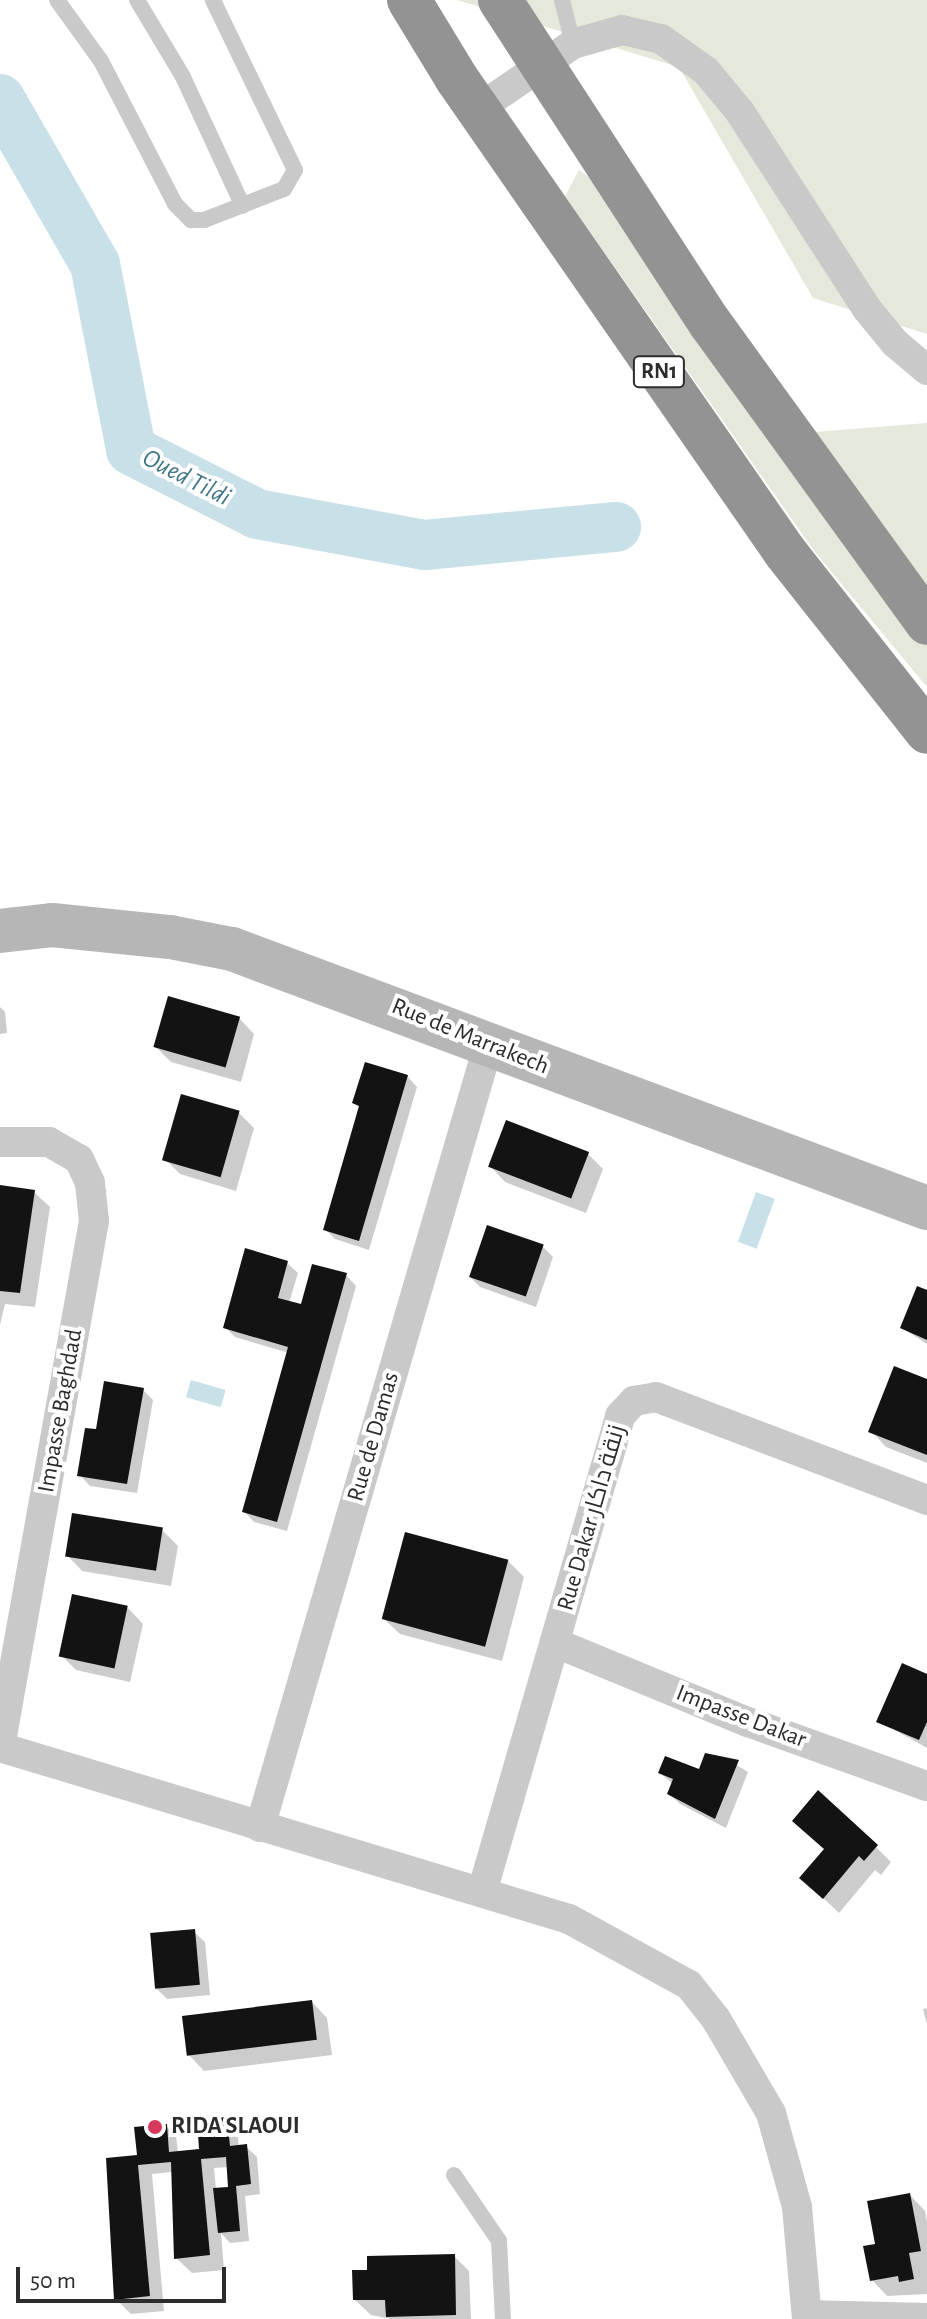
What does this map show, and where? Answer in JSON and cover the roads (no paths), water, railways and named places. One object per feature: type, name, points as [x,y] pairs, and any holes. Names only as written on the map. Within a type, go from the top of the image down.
[{"type":"highway","name":"RN1","points":[[409,0],[478,109],[785,552],[927,732]]},
{"type":"highway","points":[[500,0],[557,54],[710,323],[927,623]]},
{"type":"street","points":[[478,109],[557,54],[622,30],[661,39],[706,71],[756,135],[867,309],[895,343],[927,370]]},
{"type":"street","name":"Rue de Marrakech","points":[[0,931],[52,925],[170,937],[232,949],[395,1006],[488,1047],[927,1208]]},
{"type":"street","name":"Rue de Damas","points":[[260,1827],[488,1047]]},
{"type":"street","name":"Impasse Baghdad","points":[[0,1142],[49,1142],[79,1159],[90,1183],[94,1221],[0,1747]]},
{"type":"street","name":"Rue Dakar زنقة داكار","points":[[482,1892],[620,1416],[634,1401],[656,1397],[927,1500]]},
{"type":"street","name":"Impasse Dakar","points":[[556,1643],[748,1722],[927,1786]]},
{"type":"street","points":[[0,1747],[569,1919],[627,1947],[689,1985],[716,2019],[771,2113],[797,2207],[807,2317],[927,2318]]},
{"type":"lane","points":[[57,0],[101,61],[181,213],[204,220],[284,189],[295,170],[213,0]]},
{"type":"lane","points":[[137,0],[183,77],[243,206]]},
{"type":"lane","points":[[557,54],[562,0]]},
{"type":"lane","points":[[454,2175],[499,2241],[503,2319]]},
{"type":"water","points":[[756,1192],[775,1199],[757,1249],[738,1242]]},
{"type":"water","points":[[191,1380],[226,1390],[221,1407],[186,1397]]},
{"type":"waterway","name":"Oued Tildi","points":[[0,99],[95,264],[131,450],[257,514],[425,545],[616,527]]},
{"type":"place","name":"RIDA SLAOUI","points":[[155,2127]]}]
